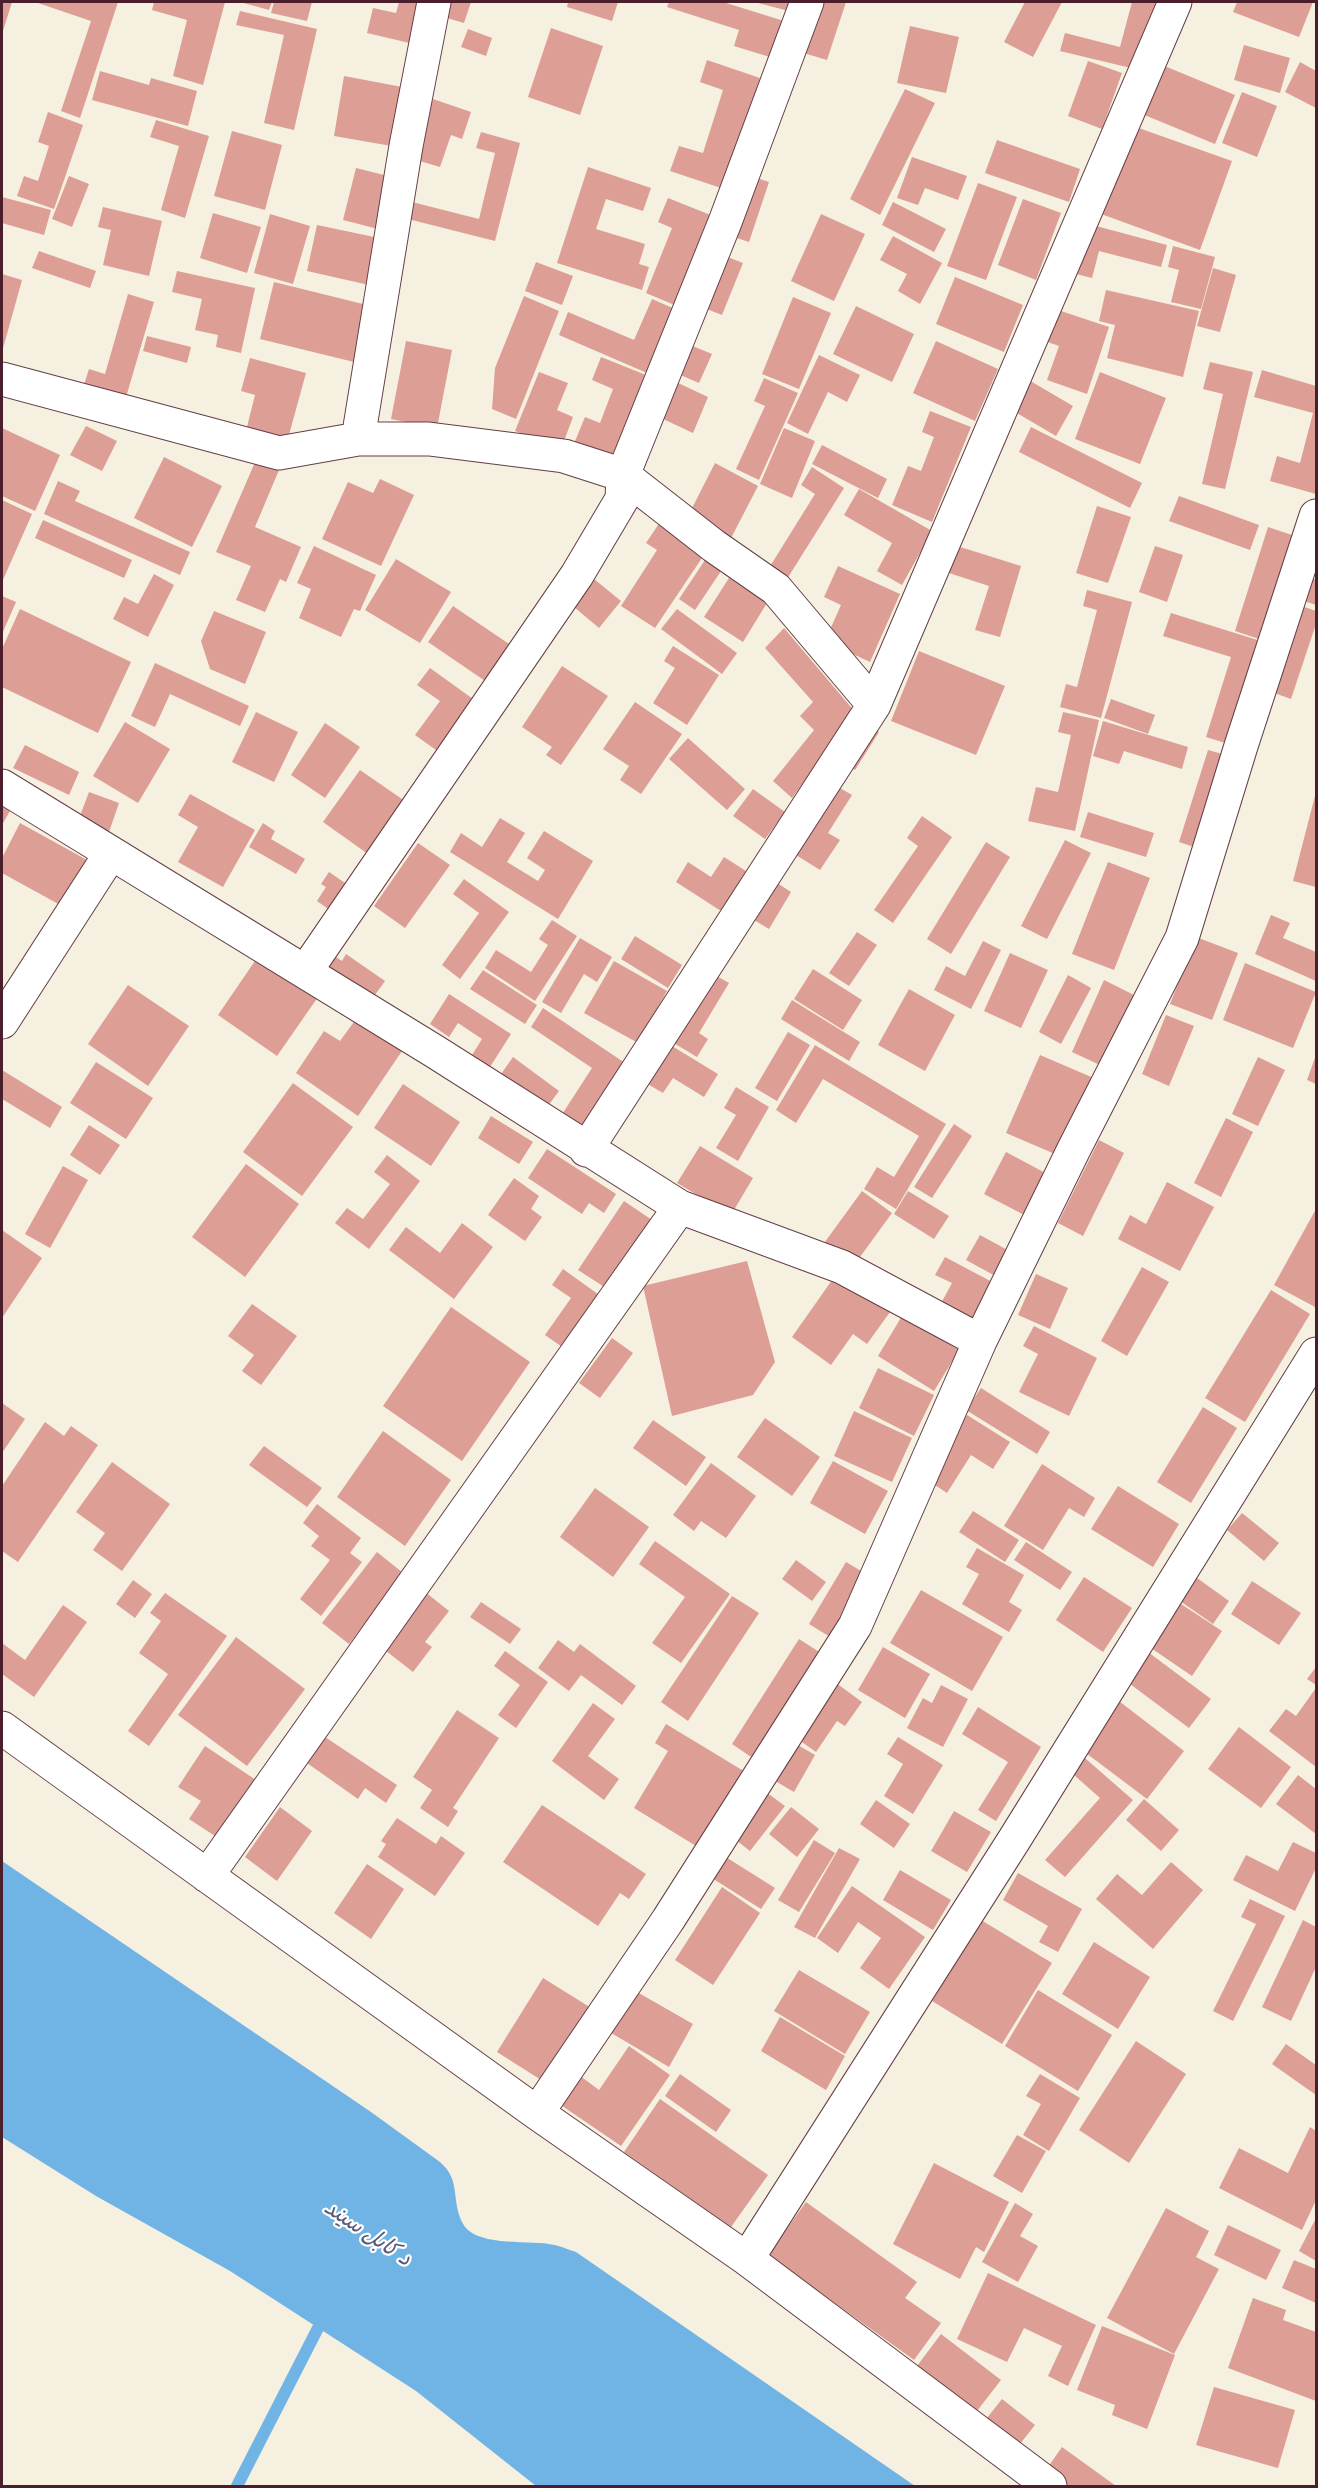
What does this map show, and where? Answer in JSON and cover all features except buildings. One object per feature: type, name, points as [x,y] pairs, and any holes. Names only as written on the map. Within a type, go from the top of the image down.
[{"type":"street","points":[[358,439],[406,146],[434,2]]},
{"type":"street","points":[[305,972],[577,575],[622,499],[623,475],[725,222],[807,2]]},
{"type":"street","points":[[586,1150],[874,705],[1175,2]]},
{"type":"street","points":[[2,379],[279,453],[358,439],[429,439],[564,456],[623,475],[714,546],[776,589],[874,705]]},
{"type":"street","points":[[537,2113],[668,1920],[855,1626],[980,1341],[1074,1149],[1182,938],[1241,746],[1317,516]]},
{"type":"street","points":[[2,786],[434,1051],[586,1150],[680,1207],[842,1267],[980,1341]]},
{"type":"street","points":[[2,1022],[111,853]]},
{"type":"street","points":[[207,1876],[680,1207]]},
{"type":"street","points":[[747,2259],[1014,1840],[1315,1359]]},
{"type":"street","points":[[2,1728],[537,2113],[747,2259],[1050,2487]]},
{"type":"water","name":"د کابل سيند","points":[[2,1861],[371,2112],[440,2162],[451,2176],[459,2214],[468,2230],[488,2239],[549,2244],[576,2252],[915,2486],[536,2486],[416,2391],[230,2271],[96,2196],[2,2137]]},
{"type":"waterway","points":[[237,2486],[318,2328],[329,2316]]}]
